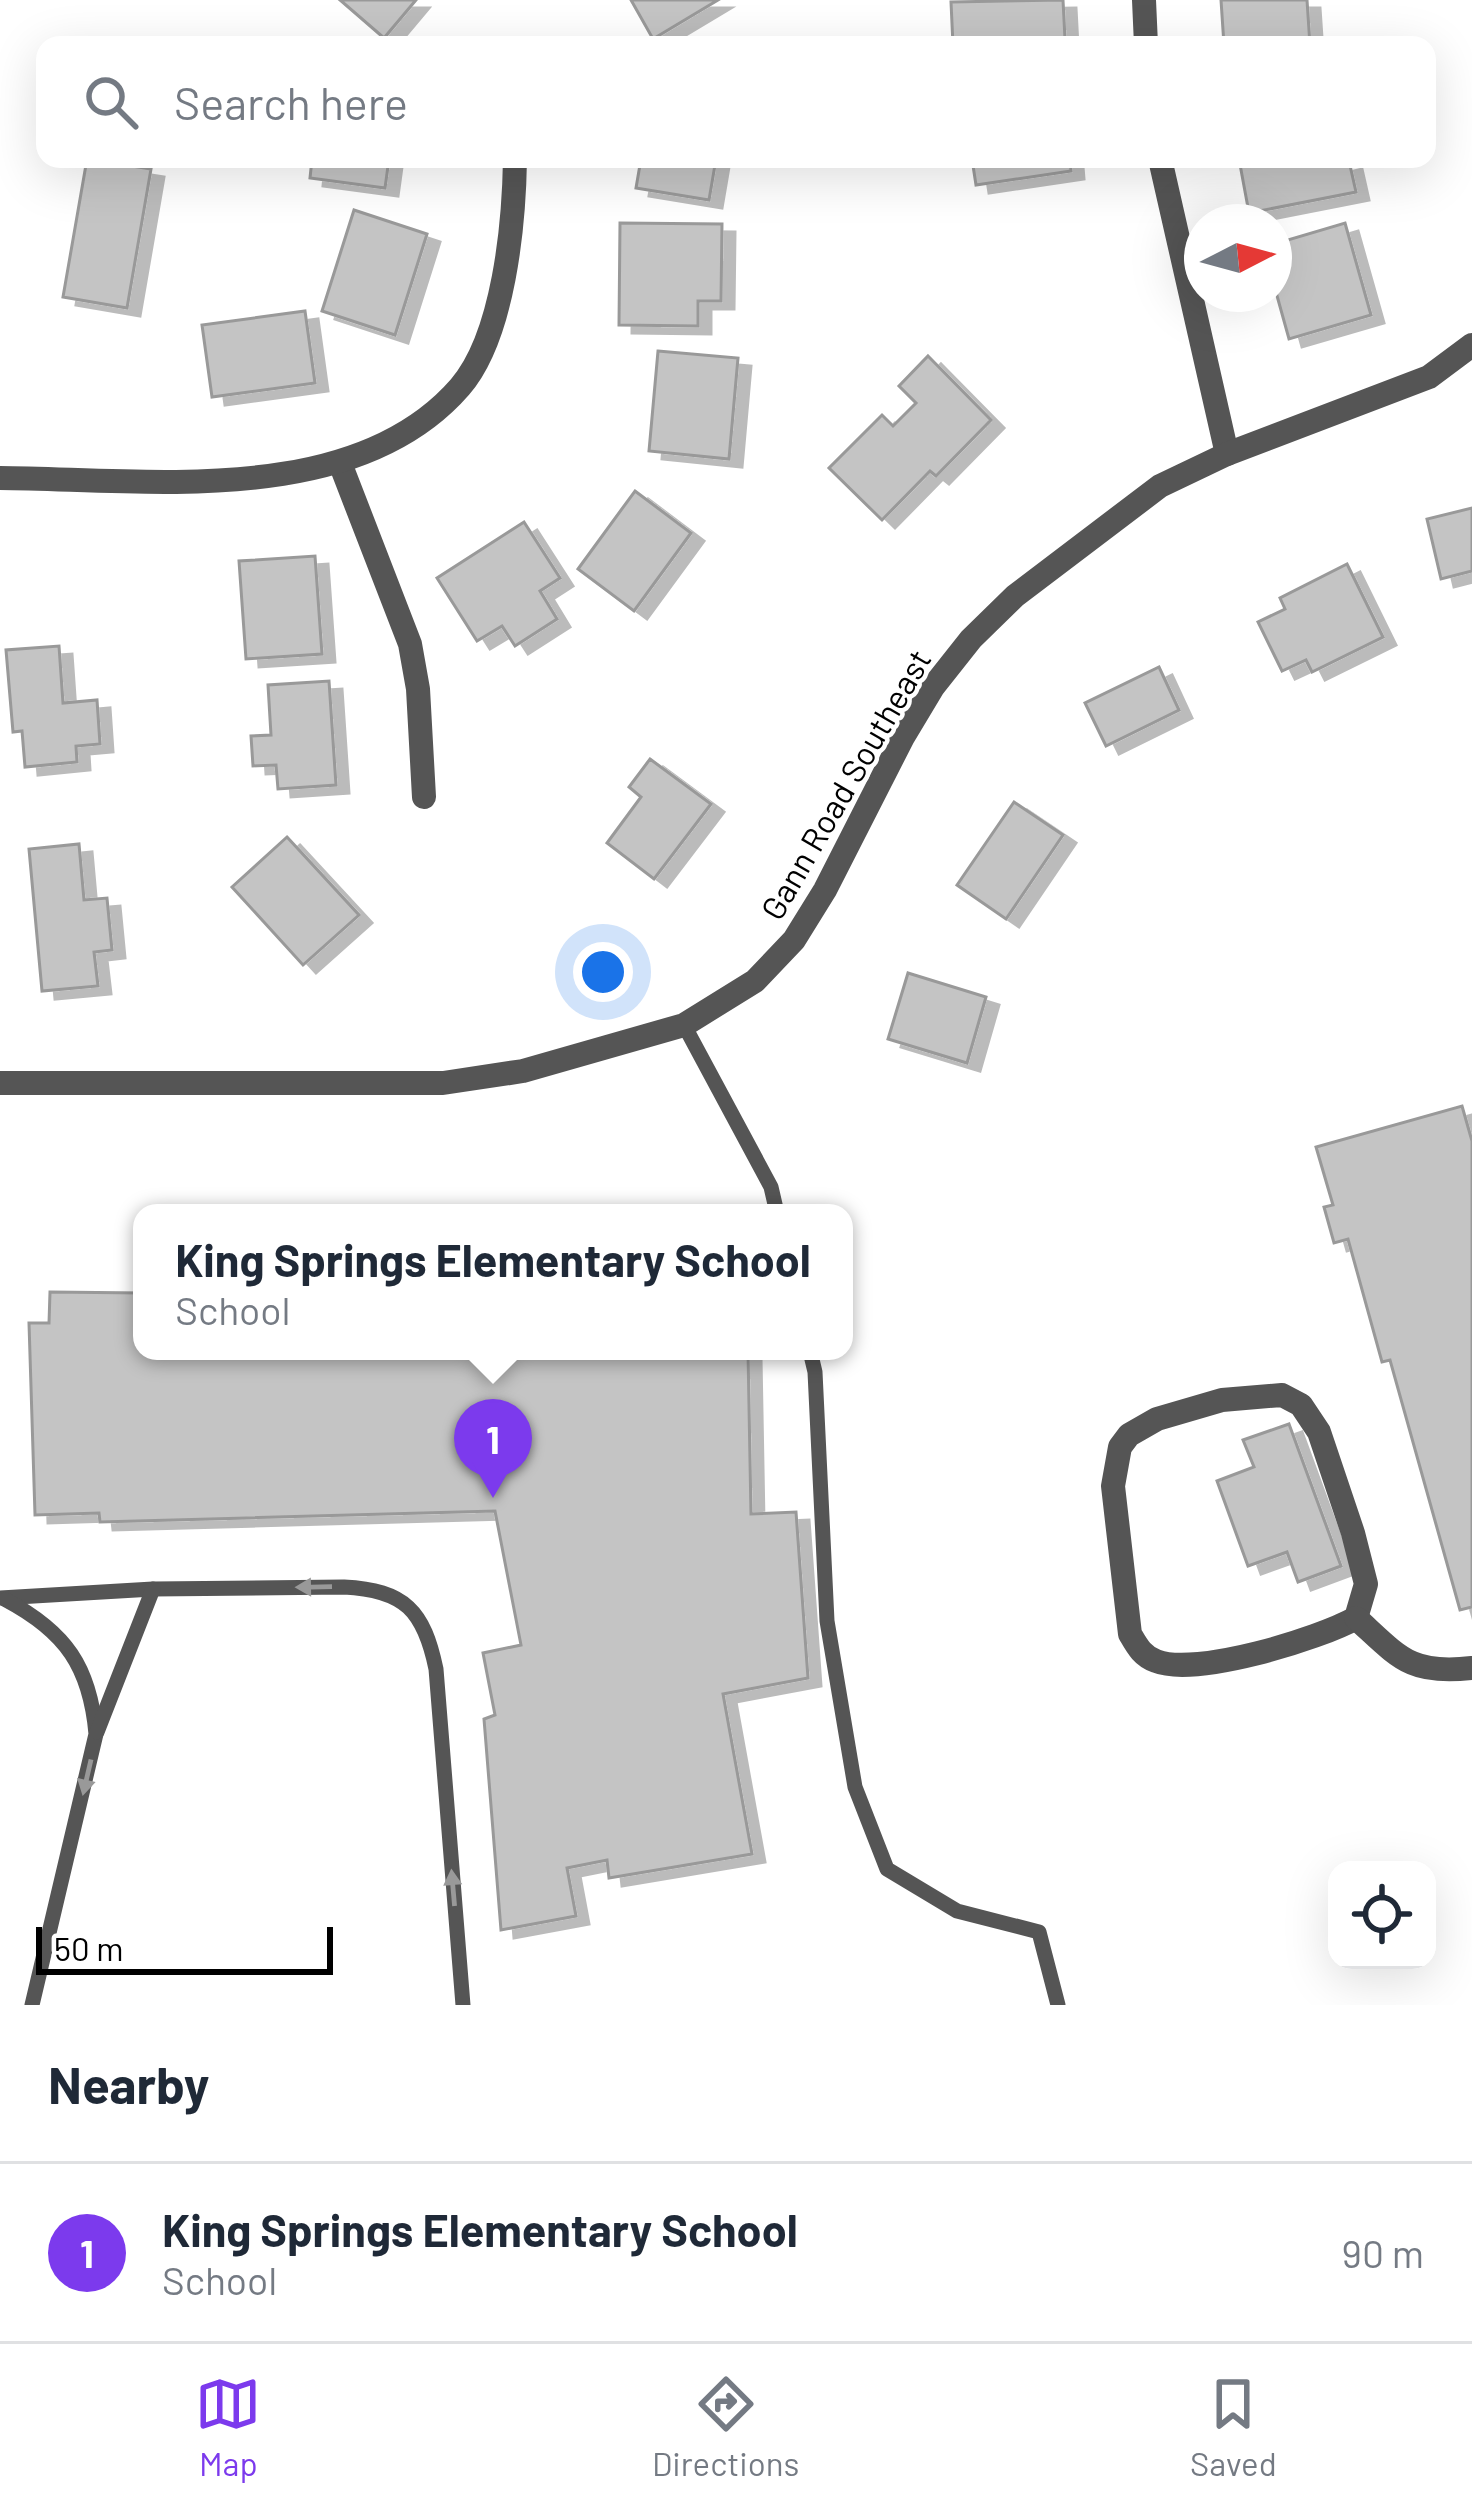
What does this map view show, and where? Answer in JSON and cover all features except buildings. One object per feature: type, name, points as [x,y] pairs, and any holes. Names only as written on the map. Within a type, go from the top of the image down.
[{"type":"street","points":[[1144,0],[1146,36]]},
{"type":"street","points":[[0,478],[244,479],[340,463],[396,436],[462,385],[482,347],[500,291],[514,209],[515,168]]},
{"type":"street","points":[[1162,168],[1227,454]]},
{"type":"street","name":"Gann Road Southeast","points":[[0,1083],[443,1083],[561,1062],[684,1025],[755,980],[794,940],[826,890],[933,687],[971,639],[1015,596],[1160,486],[1227,454],[1429,377],[1472,345]]},
{"type":"street","points":[[340,463],[410,644],[418,689],[424,797]]},
{"type":"street","points":[[1282,1396],[1301,1405],[1319,1432],[1353,1533],[1366,1584],[1356,1618],[1292,1646],[1195,1663],[1166,1664],[1140,1652],[1130,1634],[1113,1486],[1120,1447],[1129,1435],[1157,1419],[1222,1400],[1282,1396]]},
{"type":"street","points":[[1356,1618],[1409,1664],[1438,1672],[1472,1668]]},
{"type":"lane","points":[[684,1025],[771,1187],[775,1204]]},
{"type":"lane","points":[[812,1360],[827,1621],[855,1787],[887,1869],[957,1911],[1040,1932],[1058,2005]]},
{"type":"lane","points":[[2,1598],[153,1589],[373,1588],[395,1596],[416,1612],[429,1637],[436,1669],[463,2005]]},
{"type":"lane","points":[[32,2005],[96,1734],[153,1589]]},
{"type":"lane","points":[[2,1598],[27,1611],[66,1645],[92,1694],[96,1734]]},
{"type":"place","name":"King Springs Elementary School","points":[[493,1498]]}]
